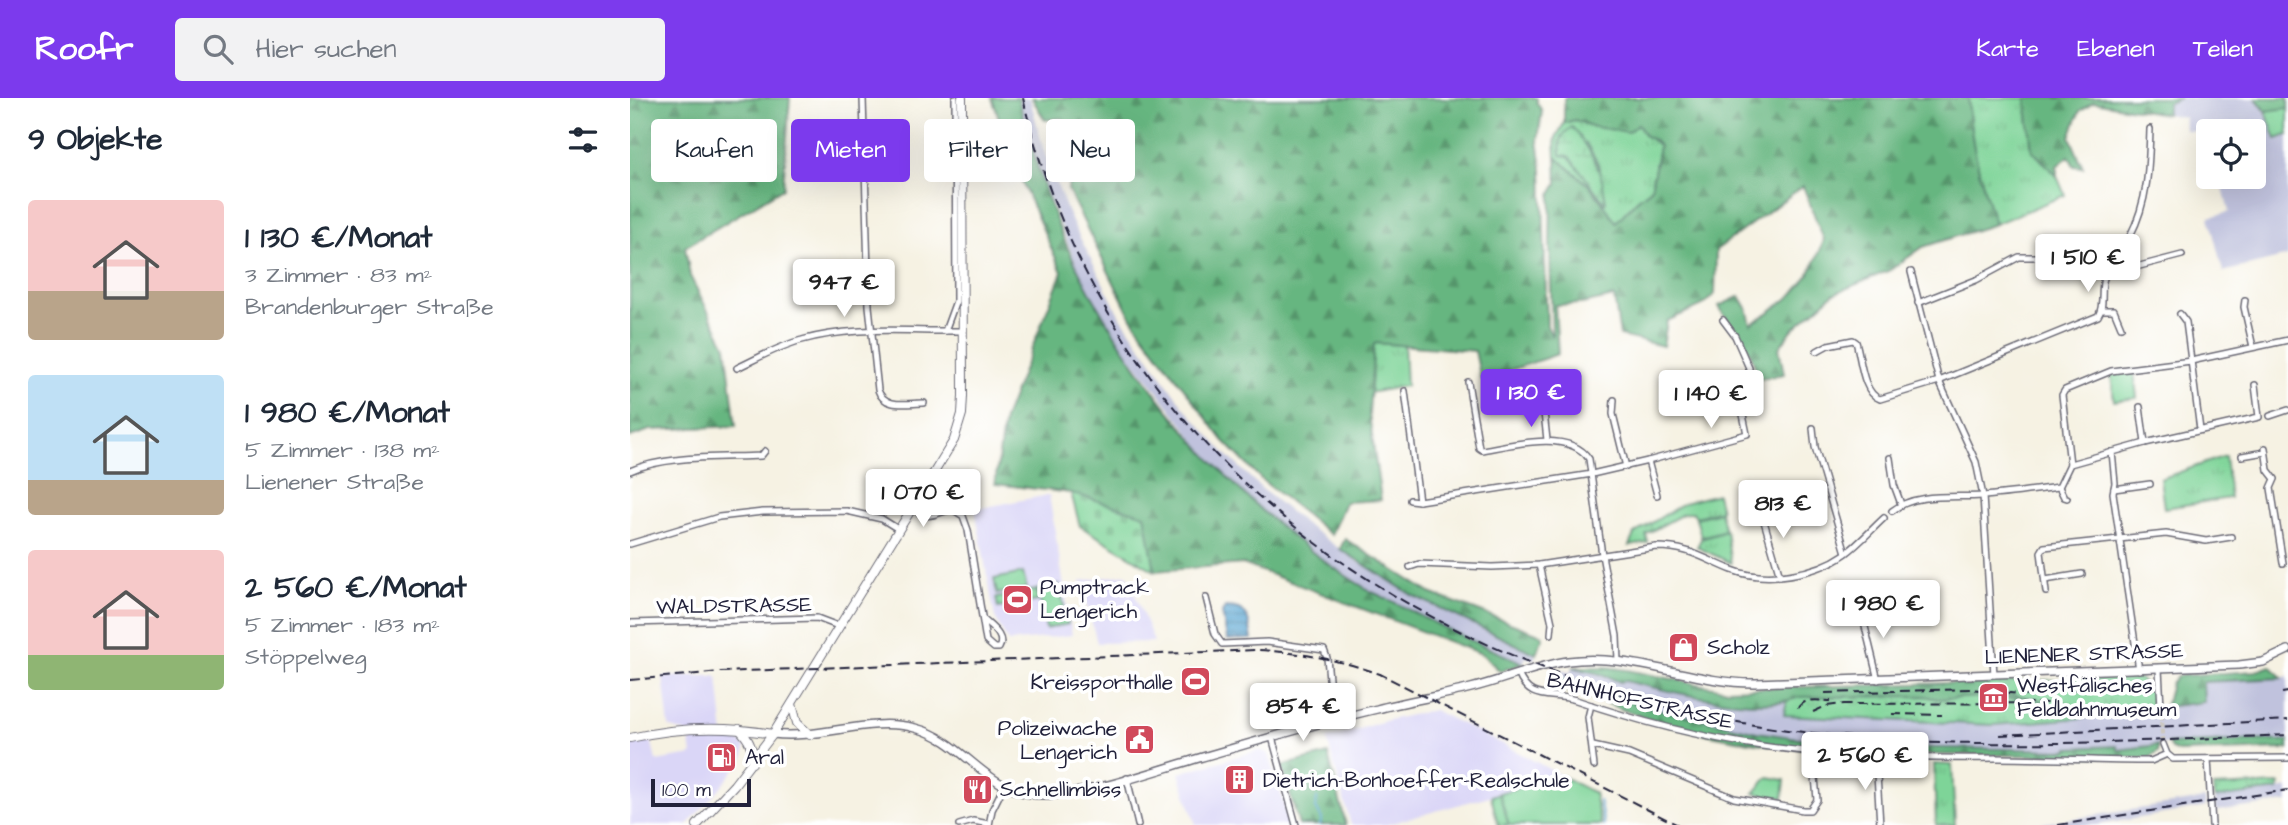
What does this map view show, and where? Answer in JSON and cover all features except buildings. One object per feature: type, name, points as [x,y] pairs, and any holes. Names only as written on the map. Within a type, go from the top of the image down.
[{"type":"main road","points":[[697,825],[752,763],[773,734],[945,457],[959,426],[963,396],[962,98]]},
{"type":"main road","points":[[792,704],[797,723],[810,735]]},
{"type":"main road","points":[[630,738],[688,730],[739,729],[773,734]]},
{"type":"main road","points":[[739,729],[749,741],[752,763]]},
{"type":"street","points":[[863,98],[870,331],[880,398],[890,404],[924,403]]},
{"type":"street","points":[[945,331],[956,301],[955,98]]},
{"type":"street","points":[[1817,351],[1828,345],[1853,340],[1856,342],[1863,376],[1875,398],[1880,399],[1939,380],[2098,316],[2102,310],[2101,288],[2105,275],[2130,237],[2148,186],[2150,129]]},
{"type":"street","points":[[2105,275],[2182,255]]},
{"type":"street","points":[[1919,303],[1976,280],[2019,257],[2048,257]]},
{"type":"street","points":[[1911,272],[1939,380],[1976,462],[1983,496],[1994,675]]},
{"type":"street","points":[[2245,300],[2244,307],[2253,346]]},
{"type":"street","points":[[2102,310],[2114,310],[2121,327]]},
{"type":"street","points":[[2180,314],[2186,322],[2200,430]]},
{"type":"street","points":[[1410,499],[1419,500],[1592,474],[1746,434],[1741,405],[1749,368],[1735,336],[1723,320]]},
{"type":"street","points":[[737,368],[800,340],[841,332],[963,331]]},
{"type":"street","points":[[2059,487],[2070,464],[2062,395],[2065,390],[2110,371],[2191,360],[2288,340]]},
{"type":"street","points":[[1540,376],[1547,440]]},
{"type":"street","points":[[1468,382],[1479,448],[1482,450],[1547,440],[1585,454],[1592,474],[1602,555],[1617,636],[1618,661]]},
{"type":"street","points":[[2070,464],[2259,416],[2255,385]]},
{"type":"street","points":[[1405,391],[1419,500]]},
{"type":"street","points":[[1614,400],[1613,414],[1626,467]]},
{"type":"street","points":[[2140,407],[2145,443]]},
{"type":"street","points":[[2270,416],[2288,410]]},
{"type":"street","points":[[1813,428],[1815,447],[1846,553]]},
{"type":"street","points":[[2242,456],[2265,450],[2268,470],[2275,479],[2271,488],[2283,563]]},
{"type":"street","points":[[630,471],[678,461],[761,456],[765,451]]},
{"type":"street","points":[[2112,452],[2120,540],[2139,670]]},
{"type":"street","points":[[1890,458],[1894,485],[1901,504]]},
{"type":"street","points":[[1648,461],[1657,495]]},
{"type":"street","points":[[2114,489],[2150,484]]},
{"type":"street","points":[[1892,512],[1901,504],[1925,498],[1983,496],[2059,487]]},
{"type":"street","points":[[2059,487],[2064,498],[2067,498]]},
{"type":"street","points":[[911,508],[926,516],[933,517],[953,509],[963,516],[968,530],[986,641],[993,648],[999,648],[1001,637],[983,619]]},
{"type":"street","points":[[630,544],[719,517],[763,512],[847,511],[883,519],[898,529]]},
{"type":"street","points":[[1761,511],[1780,576]]},
{"type":"street","points":[[1410,567],[1419,564],[1492,567],[1539,565],[1656,547],[1674,547],[1692,550],[1749,576],[1764,578],[1821,566],[1846,553],[1884,518]]},
{"type":"street","points":[[2046,592],[2041,552],[2044,547],[2166,534],[2206,541],[2231,537]]},
{"type":"street","points":[[1539,565],[1552,623],[1551,634]]},
{"type":"street","points":[[2045,580],[2082,574]]},
{"type":"street","points":[[1206,598],[1215,634],[1222,643],[1267,642],[1324,650],[1333,720]]},
{"type":"street","points":[[1860,606],[1878,680]]},
{"type":"street","name":"WALDSTRASSE","points":[[630,623],[817,618],[838,626]]},
{"type":"street","name":"LIENENER STRASSE","points":[[1518,673],[1571,660],[1618,661],[1707,680],[1738,683],[1878,680],[2255,664],[2288,650]]},
{"type":"street","points":[[2159,669],[2161,708]]},
{"type":"street","name":"BAHNHOFSTRASSE","points":[[1004,786],[1020,792],[1049,795],[1127,778],[1333,720],[1471,688],[1518,673],[1530,692],[1563,696],[1619,715],[1707,736],[1813,752],[1876,758],[2151,761],[2167,754],[2173,759],[2288,758]]},
{"type":"street","points":[[1591,705],[1588,718],[1594,766]]},
{"type":"street","points":[[773,734],[810,735],[874,724],[915,728],[946,742],[1004,786],[989,824],[974,821],[959,825]]},
{"type":"street","points":[[1272,737],[1296,825]]},
{"type":"street","points":[[2163,744],[2167,754]]},
{"type":"street","points":[[1593,747],[1629,754],[1734,798],[1803,810],[1810,810],[1817,800],[1813,752]]},
{"type":"street","points":[[1876,758],[1880,825]]},
{"type":"street","points":[[2208,759],[2212,825]]},
{"type":"street","points":[[1127,778],[1138,825]]},
{"type":"shaded area","points":[[1018,98],[1030,98],[1046,156],[1046,182],[1056,182],[1070,218],[1120,316],[1183,406],[1222,450],[1261,488],[1358,562],[1459,618],[1529,650],[1536,654],[1534,660],[1526,657],[1523,663],[1512,660],[1449,632],[1371,592],[1298,542],[1247,498],[1203,451],[1113,334],[1079,271],[1042,179],[1032,145],[1032,119],[1024,119]]},
{"type":"shaded area","points":[[2180,98],[2255,98],[2266,111],[2276,139],[2288,135],[2288,256],[2223,272],[2209,217],[2229,212],[2223,189],[2266,189],[2266,119],[2196,119],[2196,131],[2185,130],[2184,117],[2166,114],[2168,103]]},
{"type":"shaded area","points":[[1049,495],[1072,635],[1008,642],[995,618],[975,509]]},
{"type":"shaded area","points":[[1127,574],[1154,642],[1097,643],[1081,581]]},
{"type":"shaded area","points":[[1572,667],[1620,682],[1716,700],[1786,702],[1785,715],[1968,724],[2080,718],[2203,702],[2203,682],[2288,677],[2288,741],[2150,745],[2118,750],[2117,746],[2069,750],[2001,750],[1889,747],[1820,741],[1757,732],[1644,706],[1578,685],[1559,676],[1562,670],[1570,673]]},
{"type":"shaded area","points":[[718,676],[724,737],[735,738],[741,742],[745,747],[744,757],[687,825],[630,825],[630,743],[651,738],[656,761],[692,755],[689,734],[669,727],[663,677]]},
{"type":"shaded area","points":[[1434,710],[1562,776],[1385,825],[1351,825],[1327,739],[1388,720]]},
{"type":"shaded area","points":[[1260,750],[1269,754],[1290,825],[1196,825],[1179,773]]},
{"type":"shaded area","points":[[2288,788],[2288,802],[2216,811],[2215,798]]},
{"type":"shaded area","points":[[2205,799],[2206,807],[2096,825],[2030,825]]},
{"type":"green space","points":[[630,98],[790,98],[783,188],[685,247],[690,276],[726,346],[736,426],[650,430],[630,437]]},
{"type":"green space","points":[[992,98],[1018,98],[1024,119],[999,119]]},
{"type":"green space","points":[[1032,98],[1537,98],[1542,111],[1538,140],[1542,168],[1547,326],[1552,337],[1551,194],[1557,184],[1556,157],[1591,187],[1616,222],[1651,189],[1659,146],[1645,136],[1638,124],[1628,132],[1594,127],[1575,120],[1564,123],[1564,98],[1968,98],[1977,162],[1995,224],[1923,247],[1890,270],[1833,294],[1792,330],[1779,348],[1784,374],[1759,379],[1747,347],[1719,306],[1740,296],[1747,308],[1751,324],[1788,298],[1804,281],[1824,240],[1803,186],[1716,250],[1715,294],[1703,305],[1667,321],[1663,346],[1620,336],[1614,297],[1582,304],[1555,305],[1558,354],[1481,380],[1475,351],[1374,343],[1369,414],[1381,500],[1345,502],[1331,535],[1262,480],[1223,440],[1129,313],[1068,190],[1069,182],[1135,182],[1135,119],[1045,120]]},
{"type":"green space","points":[[1968,98],[2026,98],[2032,150],[2057,176],[2065,195],[1995,224],[1977,162]]},
{"type":"green space","points":[[2026,98],[2180,98],[2168,103],[2166,114],[2093,102],[2080,111],[2070,137],[2083,167],[2074,166],[2069,156],[2057,166],[2057,176],[2032,150]]},
{"type":"green space","points":[[2256,98],[2288,98],[2288,135],[2276,139],[2266,112]]},
{"type":"green space","points":[[2256,98],[2288,98],[2288,108],[2266,111]]},
{"type":"green space","points":[[1575,120],[1594,127],[1638,124],[1659,146],[1651,189],[1616,223],[1591,187],[1556,157],[1555,140],[1564,123]],"holes":[[[1586,143],[1598,163],[1606,201],[1602,200],[1598,191],[1568,156]]]},
{"type":"green space","points":[[1572,127],[1596,162],[1603,182],[1605,203],[1569,156],[1561,155],[1561,139]]},
{"type":"green space","points":[[1032,147],[1052,209],[1070,252],[1106,320],[1168,410],[1242,492],[1325,562],[1370,591],[1523,663],[1500,671],[1482,654],[1243,564],[1155,571],[1145,515],[1071,493],[995,484],[1004,419],[1062,272],[1022,182],[1032,182]]},
{"type":"green space","points":[[1374,343],[1404,345],[1406,386],[1369,393]]},
{"type":"green space","points":[[2134,371],[2137,398],[2114,401],[2111,374]]},
{"type":"green space","points":[[2225,456],[2230,498],[2164,508],[2160,479]]},
{"type":"green space","points":[[1071,493],[1145,515],[1155,571],[1080,526]]},
{"type":"green space","points":[[1717,494],[1721,510],[1696,517],[1693,512],[1683,514],[1646,534],[1648,543],[1629,546],[1634,534],[1684,503]]},
{"type":"green space","points":[[1720,512],[1725,530],[1701,537],[1696,518]]},
{"type":"green space","points":[[1726,531],[1731,563],[1697,547],[1701,539]]},
{"type":"green space","points":[[1345,539],[1430,593],[1542,635],[1536,654],[1412,595],[1340,549]]},
{"type":"green space","points":[[1023,573],[1027,588],[997,594],[994,579]]},
{"type":"green space","points":[[1059,584],[1068,624],[1046,629],[1038,589]]},
{"type":"green space","name":"Pumptrack Lengerich","points":[[1036,590],[1038,601],[998,608],[996,598]]},
{"type":"green space","points":[[2271,666],[2282,678],[2203,682],[2204,702],[2165,707],[2171,683],[2177,676],[2256,671]]},
{"type":"green space","points":[[1572,667],[1627,670],[1723,689],[1987,682],[1989,692],[2044,701],[1985,697],[1937,699],[1925,696],[1800,697],[1761,703],[1737,702],[1620,682]]},
{"type":"green space","points":[[1555,674],[1578,685],[1644,706],[1757,732],[1791,737],[1889,747],[2068,750],[2117,746],[2118,750],[2158,745],[2158,752],[2149,758],[1899,754],[1747,742],[1649,719],[1573,694],[1561,687]]},
{"type":"green space","points":[[2136,677],[2150,690],[2156,708],[1993,725],[1784,715],[1789,689]]},
{"type":"green space","points":[[2288,741],[2288,749],[2179,752],[2171,749],[2168,744]]},
{"type":"green space","points":[[1328,754],[1346,825],[1299,825],[1282,766]]},
{"type":"green space","points":[[1934,764],[1952,765],[1955,825],[1936,825]]},
{"type":"green space","points":[[1562,776],[1594,793],[1601,825],[1509,825],[1499,793]]},
{"type":"green space","points":[[1768,777],[1785,780],[1783,798],[1754,793]]},
{"type":"green space","points":[[2280,784],[2278,790],[2215,798],[2214,787]]},
{"type":"green space","points":[[1499,793],[1509,825],[1498,825],[1491,796]]},
{"type":"water","points":[[1225,607],[1243,611],[1250,625],[1252,639],[1227,639],[1222,613]]},
{"type":"waterway","points":[[1317,798],[1316,808],[1322,819],[1320,825]]},
{"type":"waterway","points":[[1599,800],[1604,825]]},
{"type":"tunnel","points":[[2161,707],[2163,744]]},
{"type":"railway","points":[[1023,98],[1065,227],[1126,343],[1205,444],[1300,530],[1406,603],[1524,660],[1649,702],[1780,729],[1907,741],[1970,743],[2097,742],[2288,735]]},
{"type":"railway","points":[[630,680],[721,672],[1257,650],[1304,655],[1380,674],[1678,825]]},
{"type":"railway","points":[[2021,684],[2064,690],[2118,689]]},
{"type":"railway","points":[[1825,693],[1971,689],[2029,695]]},
{"type":"railway","points":[[2282,693],[2288,692]]},
{"type":"railway","points":[[1798,708],[1808,701],[1831,701]]},
{"type":"railway","points":[[1813,712],[1826,706],[1844,704],[2049,703],[2096,711],[2144,707]]},
{"type":"railway","points":[[1892,714],[1942,715]]},
{"type":"railway","points":[[2000,735],[2288,720]]},
{"type":"railway","points":[[2058,825],[2288,790]]},
{"type":"place","name":"Pumptrack Lengerich","points":[[1017,599]]},
{"type":"place","name":"Scholz","points":[[1684,647]]},
{"type":"place","name":"Kreissporthalle","points":[[1196,682]]},
{"type":"place","name":"Westfälisches Feldbahnmuseum","points":[[1994,697]]},
{"type":"place","name":"Polizeiwache Lengerich","points":[[1140,740]]},
{"type":"place","name":"Aral","points":[[722,757]]},
{"type":"place","name":"Dietrich-Bonhoeffer-Realschule","points":[[1240,780]]},
{"type":"place","name":"Schnellimbiss","points":[[977,789]]}]
